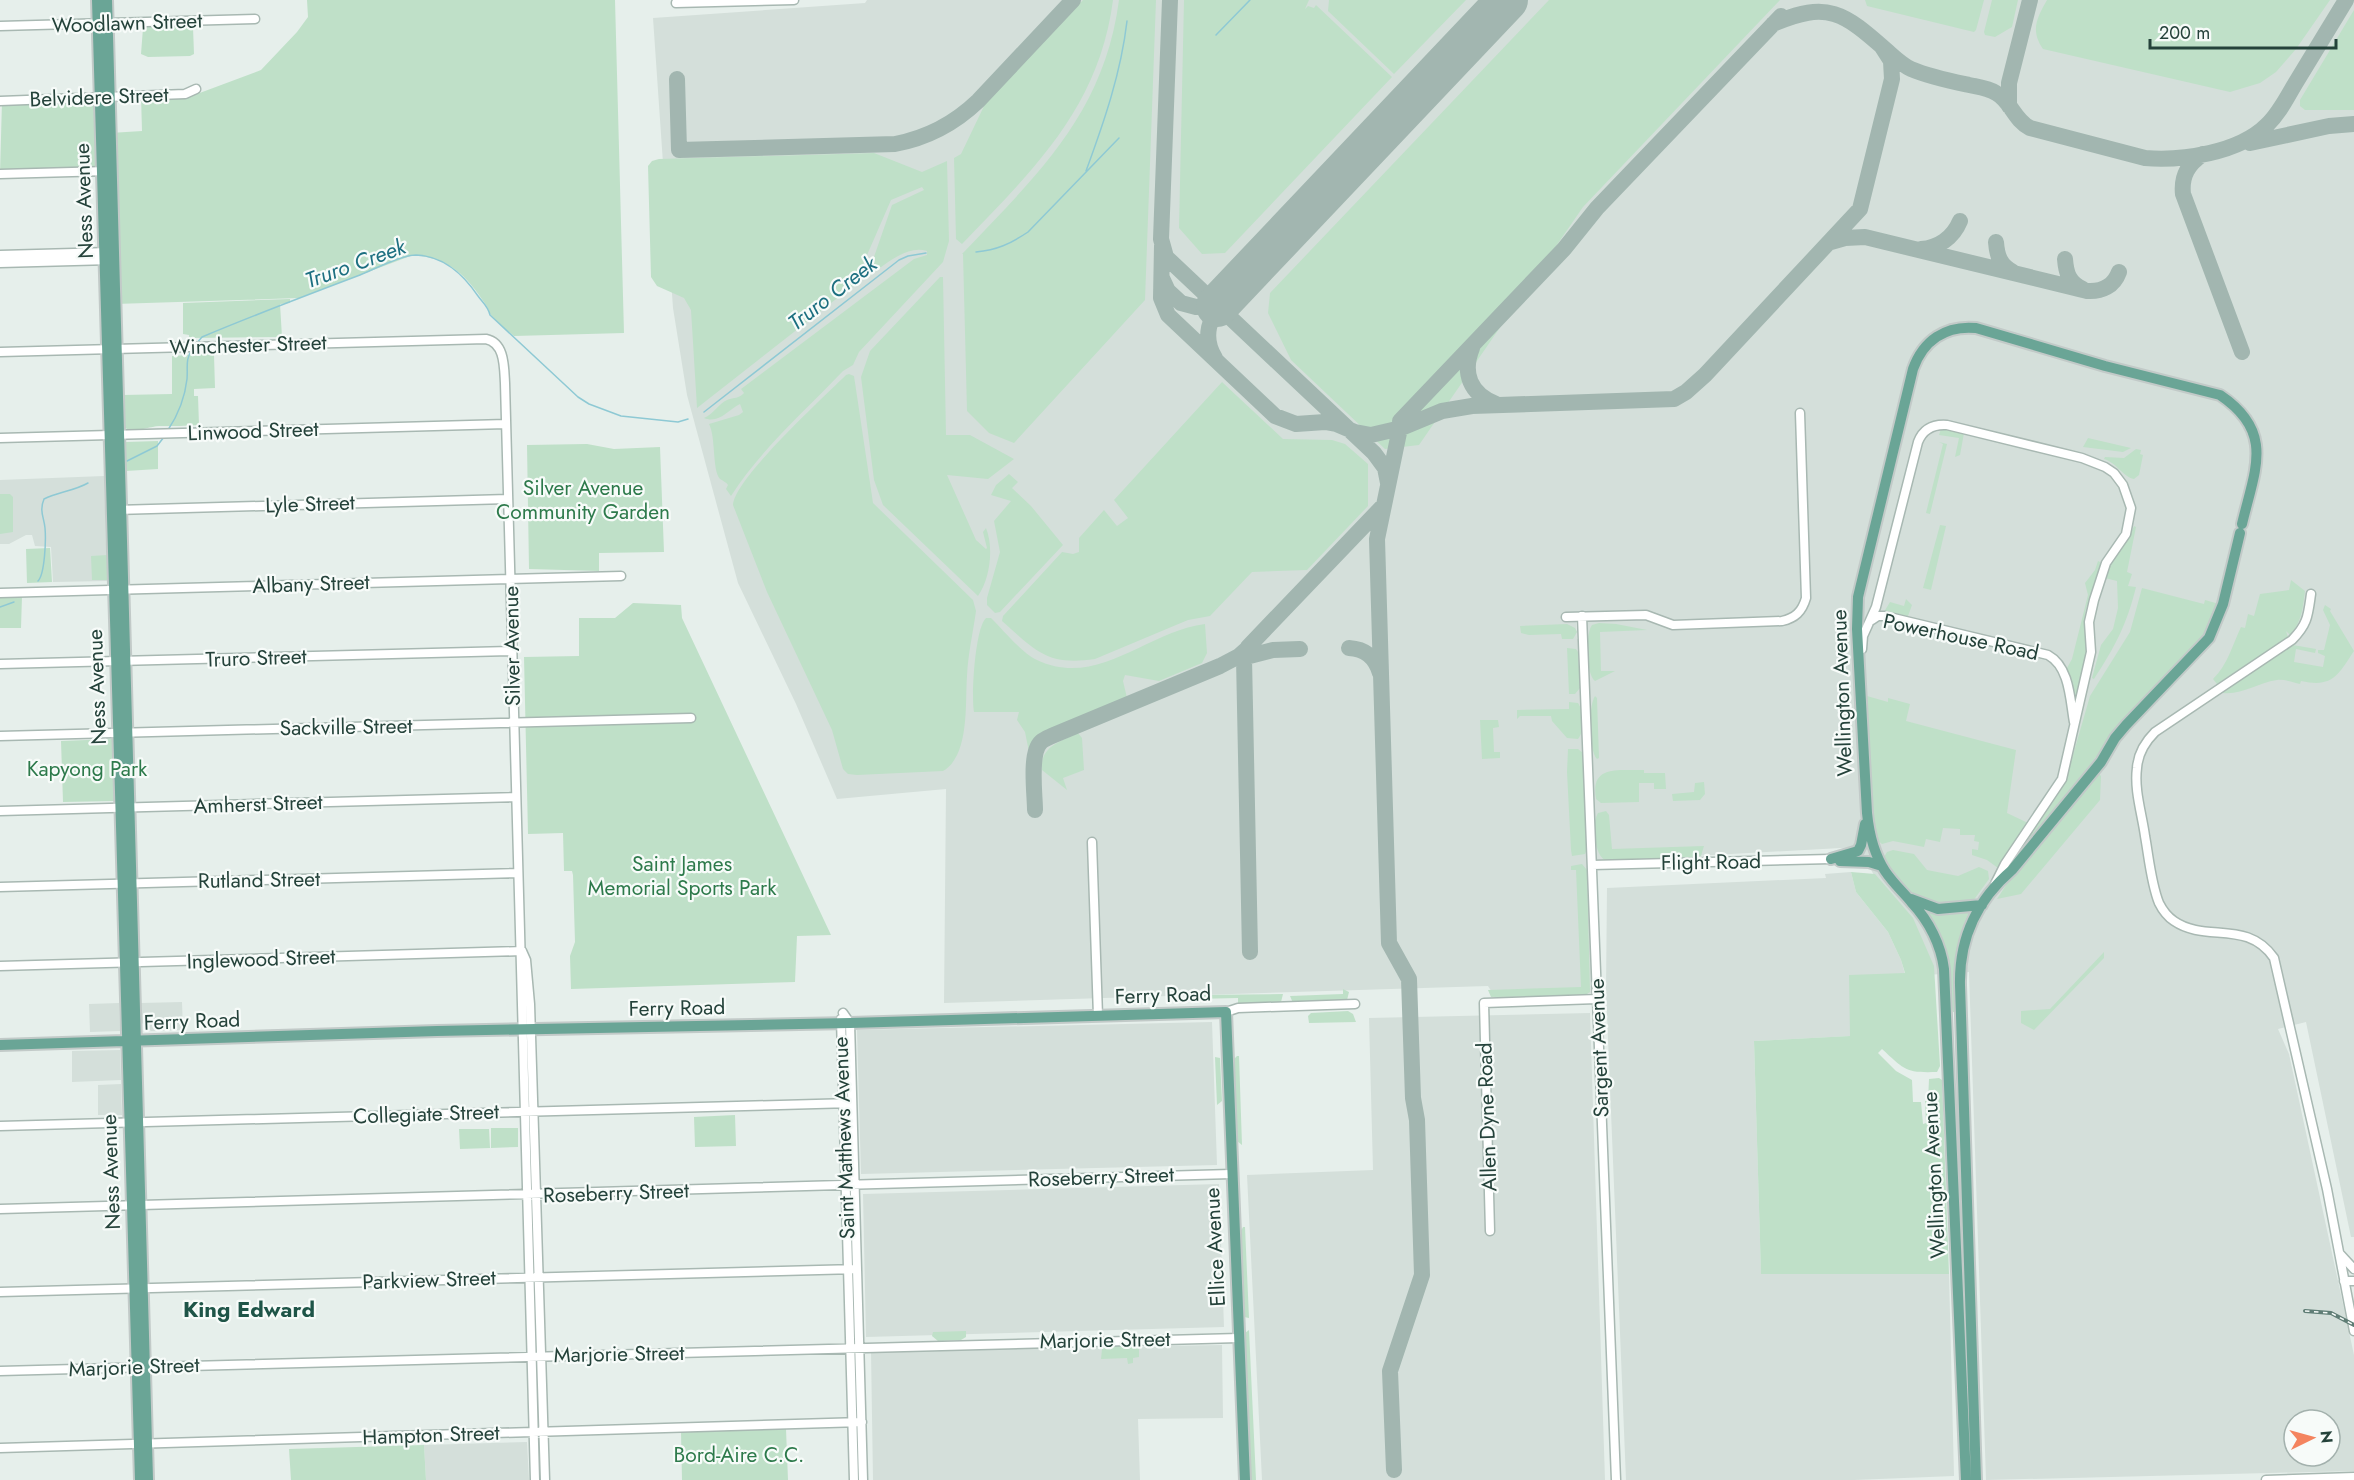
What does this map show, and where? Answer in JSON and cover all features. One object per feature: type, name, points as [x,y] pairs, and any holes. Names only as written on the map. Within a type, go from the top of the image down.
[{"type":"main road","name":"Ness Avenue","points":[[97,0],[103,23]]},
{"type":"main road","name":"Ness Avenue","points":[[107,0],[103,23],[143,1444],[140,1480]]},
{"type":"main road","name":"Wellington Avenue","points":[[1963,1283],[1967,1182],[1959,973],[1966,934],[1995,885],[2012,870],[2101,762],[2126,725],[2209,638],[2223,604],[2256,466],[2257,441],[2247,418],[2236,406],[2220,395],[2097,364],[1983,329],[1961,327],[1945,332],[1926,345],[1913,369],[1858,597],[1856,618],[1867,813],[1872,840],[1882,866],[1932,931],[1941,952],[1944,969],[1968,1395],[1976,1480]]},
{"type":"main road","points":[[1831,859],[1858,851],[1863,839],[1867,813]]},
{"type":"main road","points":[[1831,859],[1869,862],[1882,866]]},
{"type":"main road","points":[[1906,896],[1938,909],[1982,905]]},
{"type":"main road","name":"Ness Avenue","points":[[130,962],[136,1023],[132,1042]]},
{"type":"main road","name":"Ferry Road","points":[[0,1045],[437,1031],[526,1031],[1226,1012]]},
{"type":"main road","name":"Ellice Avenue","points":[[1226,1012],[1245,1480]]},
{"type":"main road","points":[[136,1023],[149,1041]]},
{"type":"main road","name":"Wellington Avenue","points":[[1966,1480],[1968,1395]]},
{"type":"main road","name":"Ness Avenue","points":[[143,1444],[148,1480]]},
{"type":"street","points":[[676,3],[794,0]]},
{"type":"street","name":"Woodlawn Street","points":[[0,26],[255,20]]},
{"type":"street","name":"Belvidere Street","points":[[0,101],[185,94],[196,89]]},
{"type":"street","points":[[0,174],[107,171]]},
{"type":"street","points":[[0,255],[109,256]]},
{"type":"street","points":[[0,263],[109,256]]},
{"type":"street","name":"Winchester Street","points":[[0,352],[486,339],[495,343]]},
{"type":"street","name":"Silver Avenue","points":[[495,343],[501,352],[503,364],[506,424],[522,951],[520,960],[526,1031],[536,1356],[538,1432],[535,1480]]},
{"type":"street","points":[[1566,617],[1646,615],[1673,625],[1782,621],[1791,619],[1801,611],[1806,593],[1800,413]]},
{"type":"street","name":"Linwood Street","points":[[0,438],[506,424]]},
{"type":"street","name":"Wellington Avenue","points":[[1870,622],[1895,540],[1918,442],[1924,431],[1935,425],[1947,425],[2082,458],[2105,467],[2117,476],[2128,494],[2131,512],[2126,534],[2106,563],[2094,600],[2089,622],[2091,652],[2062,778],[2005,864],[1995,885]]},
{"type":"street","name":"Lyle Street","points":[[116,510],[508,499]]},
{"type":"street","name":"Albany Street","points":[[0,593],[621,576]]},
{"type":"street","points":[[2311,594],[2307,621],[2303,629],[2292,640],[2155,732],[2146,741],[2139,755],[2136,778],[2152,876],[2164,911],[2175,922],[2187,927],[2241,934],[2259,942],[2274,958],[2340,1253],[2349,1281],[2354,1331]]},
{"type":"street","name":"Sargent Avenue","points":[[1582,616],[1616,1480]]},
{"type":"street","name":"Powerhouse Road","points":[[1870,622],[1878,616],[1885,616],[2051,657],[2064,671],[2075,725]]},
{"type":"street","points":[[1859,667],[1863,636],[1870,622]]},
{"type":"street","name":"Truro Street","points":[[0,664],[512,651]]},
{"type":"street","name":"Sackville Street","points":[[0,736],[692,718]]},
{"type":"street","name":"Amherst Street","points":[[0,811],[516,797]]},
{"type":"street","points":[[1092,842],[1098,1016]]},
{"type":"street","name":"Flight Road","points":[[1592,865],[1831,859]]},
{"type":"street","name":"Rutland Street","points":[[0,887],[518,873]]},
{"type":"street","name":"Inglewood Street","points":[[0,966],[522,951]]},
{"type":"street","name":"Allen Dyne Road","points":[[1490,1231],[1484,1003],[1597,999]]},
{"type":"street","name":"Ferry Road","points":[[1226,1012],[1239,1008],[1355,1004]]},
{"type":"street","name":"Saint Matthews Avenue","points":[[845,1023],[848,1103],[855,1185],[850,1349],[854,1480]]},
{"type":"street","name":"Saint Matthews Avenue","points":[[848,1103],[845,1186],[860,1346],[863,1480]]},
{"type":"street","name":"Collegiate Street","points":[[0,1126],[848,1103]]},
{"type":"street","name":"Roseberry Street","points":[[0,1209],[1231,1174]]},
{"type":"street","points":[[2340,1253],[2354,1269]]},
{"type":"street","name":"Parkview Street","points":[[0,1292],[852,1269]]},
{"type":"street","name":"Marjorie Street","points":[[0,1371],[850,1349],[860,1346],[1239,1338]]},
{"type":"street","name":"Hampton Street","points":[[0,1448],[862,1422]]},
{"type":"street","name":"Silver Avenue","points":[[538,1432],[545,1480]]},
{"type":"street","points":[[2266,1480],[2354,1477]]},
{"type":"shaded area","points":[[867,0],[2354,0],[2354,1237],[2351,1237],[2306,1022],[2278,1029],[2289,1054],[2354,1355],[2354,1471],[1986,1480],[1969,972],[1927,975],[1859,847],[1587,862],[1592,993],[1503,998],[1495,997],[1488,986],[944,1003],[946,789],[837,799],[796,704],[738,583],[687,395],[673,308],[653,18],[865,3]],"holes":[[[1576,618],[1633,620],[1584,619],[1585,640],[1577,639]]]},
{"type":"shaded area","points":[[104,476],[107,581],[53,582],[51,547],[35,546],[32,535],[26,535],[9,544],[0,544],[0,480]]},
{"type":"shaded area","points":[[1851,872],[1856,892],[1888,932],[1905,974],[1851,1036],[1754,1041],[1761,1273],[1949,1274],[1954,1476],[1854,1480],[1626,1480],[1606,989],[1607,888],[1826,878],[1825,874]]},
{"type":"shaded area","points":[[182,1002],[183,1030],[151,1031],[142,1023],[141,1003]]},
{"type":"shaded area","points":[[119,1003],[120,1031],[90,1032],[89,1004]]},
{"type":"shaded area","points":[[1590,1013],[1605,1480],[1262,1480],[1247,1175],[1373,1170],[1369,1018]]},
{"type":"shaded area","points":[[1212,1022],[1217,1165],[861,1174],[857,1030]]},
{"type":"shaded area","points":[[120,1050],[121,1080],[72,1082],[72,1051]]},
{"type":"shaded area","points":[[121,1084],[122,1115],[98,1115],[98,1085]]},
{"type":"shaded area","points":[[1219,1184],[1224,1327],[866,1337],[863,1194]]},
{"type":"shaded area","points":[[1222,1345],[1223,1418],[1138,1419],[1140,1480],[873,1480],[871,1351]]},
{"type":"shaded area","points":[[527,1442],[529,1480],[426,1480],[424,1445]]},
{"type":"green space","points":[[307,0],[615,0],[624,333],[514,336],[492,316],[471,285],[456,270],[437,260],[413,255],[299,298],[115,304],[110,133],[142,131],[141,96],[196,89],[197,94],[261,70],[308,17]]},
{"type":"green space","points":[[1083,0],[1113,0],[1105,38],[1093,73],[1078,105],[1059,135],[1037,163],[962,244],[956,239],[954,158],[961,154],[985,104]]},
{"type":"green space","points":[[1119,0],[1156,0],[1145,300],[1014,443],[989,433],[967,411],[962,254],[1041,169],[1083,110],[1099,77],[1111,40]]},
{"type":"green space","points":[[1184,0],[1309,0],[1305,9],[1308,6],[1314,8],[1316,5],[1392,77],[1225,253],[1202,254],[1179,228]]},
{"type":"green space","points":[[1329,0],[1466,0],[1394,74],[1328,11]]},
{"type":"green space","points":[[1549,0],[1780,0],[1583,207],[1419,445],[1385,449],[1291,360],[1268,313],[1270,293]]},
{"type":"green space","points":[[1865,0],[1984,0],[1974,32],[1867,6]]},
{"type":"green space","points":[[1992,0],[2018,0],[2012,27],[1995,37],[1985,35],[1984,32]]},
{"type":"green space","points":[[2047,0],[2330,0],[2296,49],[2276,72],[2260,83],[2230,92],[2043,49],[2037,36],[2036,24]]},
{"type":"green space","points":[[2354,10],[2354,110],[2305,110],[2300,106],[2300,100]]},
{"type":"green space","points":[[188,24],[193,27],[194,54],[148,57],[141,54],[143,28],[151,25]]},
{"type":"green space","points":[[100,98],[102,171],[0,174],[2,101]]},
{"type":"green space","points":[[874,153],[922,172],[947,161],[949,241],[943,262],[859,352],[853,365],[843,371],[770,446],[731,496],[726,489],[728,485],[718,475],[709,424],[743,412],[740,404],[719,418],[704,418],[727,400],[742,395],[744,393],[741,389],[914,259],[927,255],[927,251],[911,251],[887,263],[867,277],[892,205],[924,190],[922,187],[891,200],[854,285],[697,408],[691,310],[684,298],[657,286],[651,277],[648,166],[652,161],[659,159]]},
{"type":"green space","points":[[940,277],[943,277],[946,435],[970,435],[1014,459],[988,479],[947,475],[976,540],[986,549],[983,532],[986,528],[990,545],[990,563],[978,596],[883,505],[874,480],[861,377],[870,351]]},
{"type":"green space","points":[[290,299],[290,303],[280,304],[282,337],[189,338],[189,335],[183,334],[183,303]]},
{"type":"green space","points":[[214,355],[215,388],[194,389],[194,396],[198,396],[199,425],[159,426],[137,430],[125,428],[123,395],[172,394],[172,356]]},
{"type":"green space","points":[[849,374],[854,376],[873,503],[973,600],[976,611],[968,660],[966,714],[962,741],[952,764],[943,771],[857,775],[848,774],[843,769],[832,730],[767,592],[733,505],[737,493],[763,458]]},
{"type":"green space","points":[[1222,382],[1283,439],[1332,440],[1345,444],[1368,464],[1368,506],[1307,570],[1252,572],[1210,616],[1188,620],[1095,659],[1079,661],[1053,658],[1024,641],[1002,621],[1003,616],[1062,552],[1073,554],[1079,552],[1079,538],[1104,510],[1117,526],[1128,518],[1114,500]]},
{"type":"green space","points":[[1941,429],[1964,433],[1960,455],[1955,457],[1959,438],[1939,435]]},
{"type":"green space","points":[[2088,438],[2131,448],[2123,452],[2083,447]]},
{"type":"green space","points":[[158,441],[158,469],[126,471],[126,442]]},
{"type":"green space","points":[[1939,442],[1947,444],[1930,514],[1926,513],[1943,444]]},
{"type":"green space","name":"Silver Avenue Community Garden","points":[[587,444],[614,449],[660,447],[664,552],[599,553],[599,571],[529,569],[527,445]]},
{"type":"green space","points":[[2136,449],[2141,450],[2140,454],[2143,455],[2139,475],[2134,479],[2126,476],[2104,459],[2105,457],[2124,458]]},
{"type":"green space","points":[[1009,474],[1018,482],[1012,488],[1031,506],[1063,545],[1000,612],[995,613],[987,605],[1000,552],[994,521],[1011,501],[991,495],[996,485]]},
{"type":"green space","points":[[0,494],[10,494],[13,497],[13,532],[0,534]]},
{"type":"green space","points":[[1940,525],[1946,526],[1931,590],[1923,588]]},
{"type":"green space","points":[[2134,526],[2136,527],[2127,572],[2132,574],[2128,586],[2136,587],[2120,635],[2094,679],[2092,678],[2101,645],[2113,629],[2118,608],[2117,581],[2105,578]]},
{"type":"green space","points":[[50,548],[52,582],[27,583],[26,549]]},
{"type":"green space","points":[[107,555],[108,580],[92,580],[91,556]]},
{"type":"green space","points":[[2098,561],[2100,562],[2099,576],[2085,615],[2088,643],[2075,703],[2067,668],[2072,659],[2088,595],[2085,583],[2095,570]]},
{"type":"green space","points":[[2291,580],[2305,591],[2301,614],[2294,630],[2290,635],[2286,631],[2288,637],[2217,684],[2213,679],[2226,661],[2241,627],[2245,628],[2248,614],[2254,616],[2260,594],[2289,590]]},
{"type":"green space","points":[[2142,588],[2204,604],[2205,600],[2219,604],[2209,633],[2109,740],[2008,870],[2006,868],[2065,783],[2090,696],[2130,632]]},
{"type":"green space","points":[[0,596],[22,596],[21,628],[0,628]]},
{"type":"green space","points":[[1906,599],[1912,605],[1908,616],[1884,612],[1890,602],[1904,606]]},
{"type":"green space","name":"Saint James Memorial Sports Park","points":[[633,603],[681,605],[682,618],[831,935],[797,936],[795,982],[571,989],[570,956],[575,942],[573,875],[572,871],[564,871],[563,833],[528,834],[524,657],[579,656],[579,618],[615,618]]},
{"type":"green space","points":[[2325,605],[2331,609],[2330,611],[2354,651],[2334,678],[2321,683],[2301,681],[2300,684],[2277,680],[2243,691],[2223,693],[2222,691],[2293,645],[2316,649],[2315,653],[2296,649],[2294,662],[2323,667],[2325,656],[2318,653],[2318,650],[2324,650],[2330,625],[2323,610]]},
{"type":"green space","points":[[986,618],[991,618],[1031,657],[1059,667],[1081,668],[1102,663],[1184,629],[1205,624],[1207,653],[1202,663],[1159,681],[1125,675],[1123,681],[1127,698],[1044,732],[1035,740],[1029,752],[1025,732],[1017,720],[1019,712],[974,712],[977,648],[982,624]]},
{"type":"green space","points":[[1599,623],[1647,630],[1600,632],[1601,671],[1615,671],[1595,681],[1588,663],[1588,637],[1592,625]]},
{"type":"green space","points":[[1567,624],[1575,628],[1577,632],[1573,639],[1562,639],[1561,634],[1529,635],[1521,633],[1520,626]]},
{"type":"green space","points":[[1567,648],[1576,649],[1578,652],[1580,688],[1575,694],[1569,694]]},
{"type":"green space","points":[[1595,696],[1597,698],[1599,758],[1597,759],[1592,748],[1590,729],[1591,709]]},
{"type":"green space","points":[[1867,696],[1888,702],[1888,698],[1910,704],[1906,721],[2016,750],[2007,813],[2028,823],[1998,868],[1987,860],[1972,855],[1972,849],[1978,850],[1979,842],[1974,841],[1975,835],[1960,835],[1960,829],[1943,828],[1940,842],[1926,839],[1924,847],[1893,841],[1882,844],[1877,840],[1871,809]]},
{"type":"green space","points":[[1569,702],[1578,703],[1582,711],[1583,726],[1578,739],[1567,738],[1552,721],[1551,716],[1520,716],[1517,719],[1517,710],[1569,709]]},
{"type":"green space","points":[[1480,720],[1498,720],[1499,727],[1493,728],[1494,752],[1500,752],[1500,758],[1482,759]]},
{"type":"green space","points":[[1078,733],[1082,738],[1084,770],[1063,778],[1067,790],[1042,770],[1042,762],[1044,755],[1052,746]]},
{"type":"green space","name":"Kapyong Park","points":[[112,739],[114,801],[63,802],[61,741]]},
{"type":"green space","points":[[1568,749],[1578,749],[1583,753],[1587,849],[1585,854],[1572,856],[1567,772]]},
{"type":"green space","points":[[1616,770],[1644,770],[1644,773],[1665,773],[1666,789],[1654,789],[1654,783],[1639,783],[1639,802],[1601,803],[1596,799],[1597,780],[1602,775]]},
{"type":"green space","points":[[2099,774],[2101,776],[2100,800],[2021,894],[1997,899],[2012,876]]},
{"type":"green space","points":[[1704,782],[1705,794],[1700,800],[1673,801],[1672,794],[1694,792],[1695,783]]},
{"type":"green space","points":[[1606,811],[1609,815],[1612,849],[1704,846],[1701,856],[1605,860],[1598,852],[1595,831],[1598,813]]},
{"type":"green space","points":[[1893,850],[1914,854],[1927,870],[1958,876],[1979,867],[1988,871],[1989,879],[1973,901],[1948,905],[1931,903],[1913,894],[1891,874],[1884,857],[1887,852]]},
{"type":"green space","points":[[1582,864],[1587,870],[1590,992],[1584,996],[1491,997],[1488,990],[1581,987],[1576,870],[1571,870],[1571,866]]},
{"type":"green space","points":[[1851,872],[1875,874],[1913,918],[1934,966],[1940,1066],[1937,1072],[1912,1071],[1901,1066],[1882,1049],[1878,1053],[1896,1071],[1912,1080],[1913,1102],[1921,1102],[1923,1124],[1926,1123],[1925,1101],[1928,1101],[1929,1079],[1942,1080],[1949,1274],[1761,1274],[1754,1041],[1850,1036],[1849,975],[1905,973],[1888,932],[1856,892]]},
{"type":"green space","points":[[1924,908],[1970,910],[1960,935],[1958,948],[1955,973],[1955,1012],[1953,1012]]},
{"type":"green space","points":[[2104,952],[2104,958],[2034,1030],[2021,1023],[2021,1011],[2050,1009]]},
{"type":"green space","points":[[1343,989],[1349,992],[1347,1000],[1293,1003],[1290,996],[1343,994]]},
{"type":"green space","points":[[1283,994],[1278,1004],[1238,1005],[1238,998],[1194,999],[1195,995]]},
{"type":"green space","points":[[1348,1011],[1353,1014],[1356,1022],[1309,1023],[1308,1016],[1311,1013]]},
{"type":"green space","points":[[1239,1056],[1242,1145],[1237,1141],[1234,1059]]},
{"type":"green space","points":[[1215,1057],[1220,1058],[1222,1101],[1217,1105]]},
{"type":"green space","points":[[1959,1108],[1964,1261],[1961,1261],[1954,1109]]},
{"type":"green space","points":[[735,1115],[736,1146],[695,1147],[694,1117]]},
{"type":"green space","points":[[491,1128],[518,1128],[518,1147],[491,1148]]},
{"type":"green space","points":[[459,1129],[489,1129],[490,1148],[460,1149]]},
{"type":"green space","points":[[1245,1227],[1249,1318],[1244,1317],[1241,1231]]},
{"type":"green space","points":[[1249,1330],[1256,1480],[1251,1480],[1245,1333]]},
{"type":"green space","points":[[966,1331],[966,1337],[961,1340],[938,1341],[932,1336],[933,1332]]},
{"type":"green space","points":[[1107,1345],[1136,1345],[1139,1347],[1139,1357],[1133,1358],[1133,1363],[1128,1364],[1127,1358],[1101,1359],[1102,1349]]},
{"type":"green space","name":"Bord-Aire C.C.","points":[[786,1429],[788,1480],[682,1480],[681,1432]]},
{"type":"green space","points":[[424,1445],[426,1480],[291,1480],[289,1449]]},
{"type":"waterway","points":[[1216,35],[1250,0]]},
{"type":"waterway","points":[[1086,171],[1116,78],[1127,21]]},
{"type":"waterway","name":"Truro Creek","points":[[976,252],[1003,246],[1028,232],[1119,138]]},
{"type":"waterway","name":"Truro Creek","points":[[704,412],[899,260],[926,253]]},
{"type":"waterway","name":"Truro Creek","points":[[196,344],[202,337],[396,260],[416,255],[426,256],[444,263],[466,280],[490,315],[578,397],[589,404],[621,416],[678,422],[688,419]]},
{"type":"waterway","name":"Truro Creek","points":[[168,430],[183,399],[188,360],[192,350]]},
{"type":"waterway","name":"Truro Creek","points":[[127,461],[157,446],[164,437]]},
{"type":"waterway","name":"Truro Creek","points":[[38,581],[44,556],[45,528],[42,511],[44,499],[88,483]]},
{"type":"waterway","name":"Truro Creek","points":[[0,607],[14,602]]},
{"type":"taxiway","points":[[677,79],[679,150],[895,144],[939,129],[969,109],[1073,0]]},
{"type":"taxiway","points":[[1170,0],[1161,239],[1166,257],[1374,453],[1385,468],[1388,483]]},
{"type":"taxiway","points":[[2009,106],[2009,83],[2030,0]]},
{"type":"taxiway","points":[[1773,24],[1808,13],[1834,14],[1858,27],[1898,61],[1911,69],[1996,93],[2030,128],[2145,158],[2160,159],[2192,156],[2226,149],[2255,135],[2267,125],[2284,104],[2346,0]]},
{"type":"taxiway","points":[[1400,421],[1564,249],[1597,208],[1781,16]]},
{"type":"taxiway","points":[[1162,246],[1161,298],[1168,315],[1275,416],[1296,424],[1325,422],[1371,435],[1401,428],[1442,411],[1472,406],[1674,399],[1686,392],[1705,375],[1860,209],[1892,79],[1891,61],[1882,47]]},
{"type":"taxiway","points":[[2250,143],[2329,126],[2354,124]]},
{"type":"taxiway","points":[[2203,154],[2187,171],[2183,182],[2183,194],[2242,352]]},
{"type":"taxiway","points":[[1921,249],[1933,247],[1944,241],[1960,221]]},
{"type":"taxiway","points":[[1162,278],[1168,291],[1181,303],[1196,307],[1211,305],[1223,297],[1283,234]]},
{"type":"taxiway","points":[[1831,242],[1845,238],[1865,237],[2087,291],[2107,287],[2119,272]]},
{"type":"taxiway","points":[[1996,242],[2000,260],[2013,272]]},
{"type":"taxiway","points":[[2065,259],[2069,277],[2074,284],[2083,289]]},
{"type":"taxiway","points":[[1215,358],[1209,342],[1209,327],[1219,306],[1225,300]]},
{"type":"taxiway","points":[[1472,348],[1468,366],[1470,382],[1480,395],[1496,404]]},
{"type":"taxiway","points":[[1394,1470],[1390,1371],[1422,1275],[1417,1120],[1413,1098],[1409,979],[1389,943],[1377,539],[1400,428],[1407,414]]},
{"type":"taxiway","points":[[1250,952],[1244,658],[1248,647],[1383,506]]},
{"type":"taxiway","points":[[1035,810],[1034,764],[1037,747],[1042,741],[1220,666],[1239,656],[1248,648]]},
{"type":"taxiway","points":[[1349,648],[1369,655],[1380,673]]},
{"type":"taxiway","points":[[1238,659],[1273,650],[1300,649]]},
{"type":"runway","points":[[1217,306],[1507,0]]},
{"type":"railway","points":[[2305,1311],[2331,1313],[2354,1325]]},
{"type":"district","name":"King Edward","points":[[249,1309]]}]
